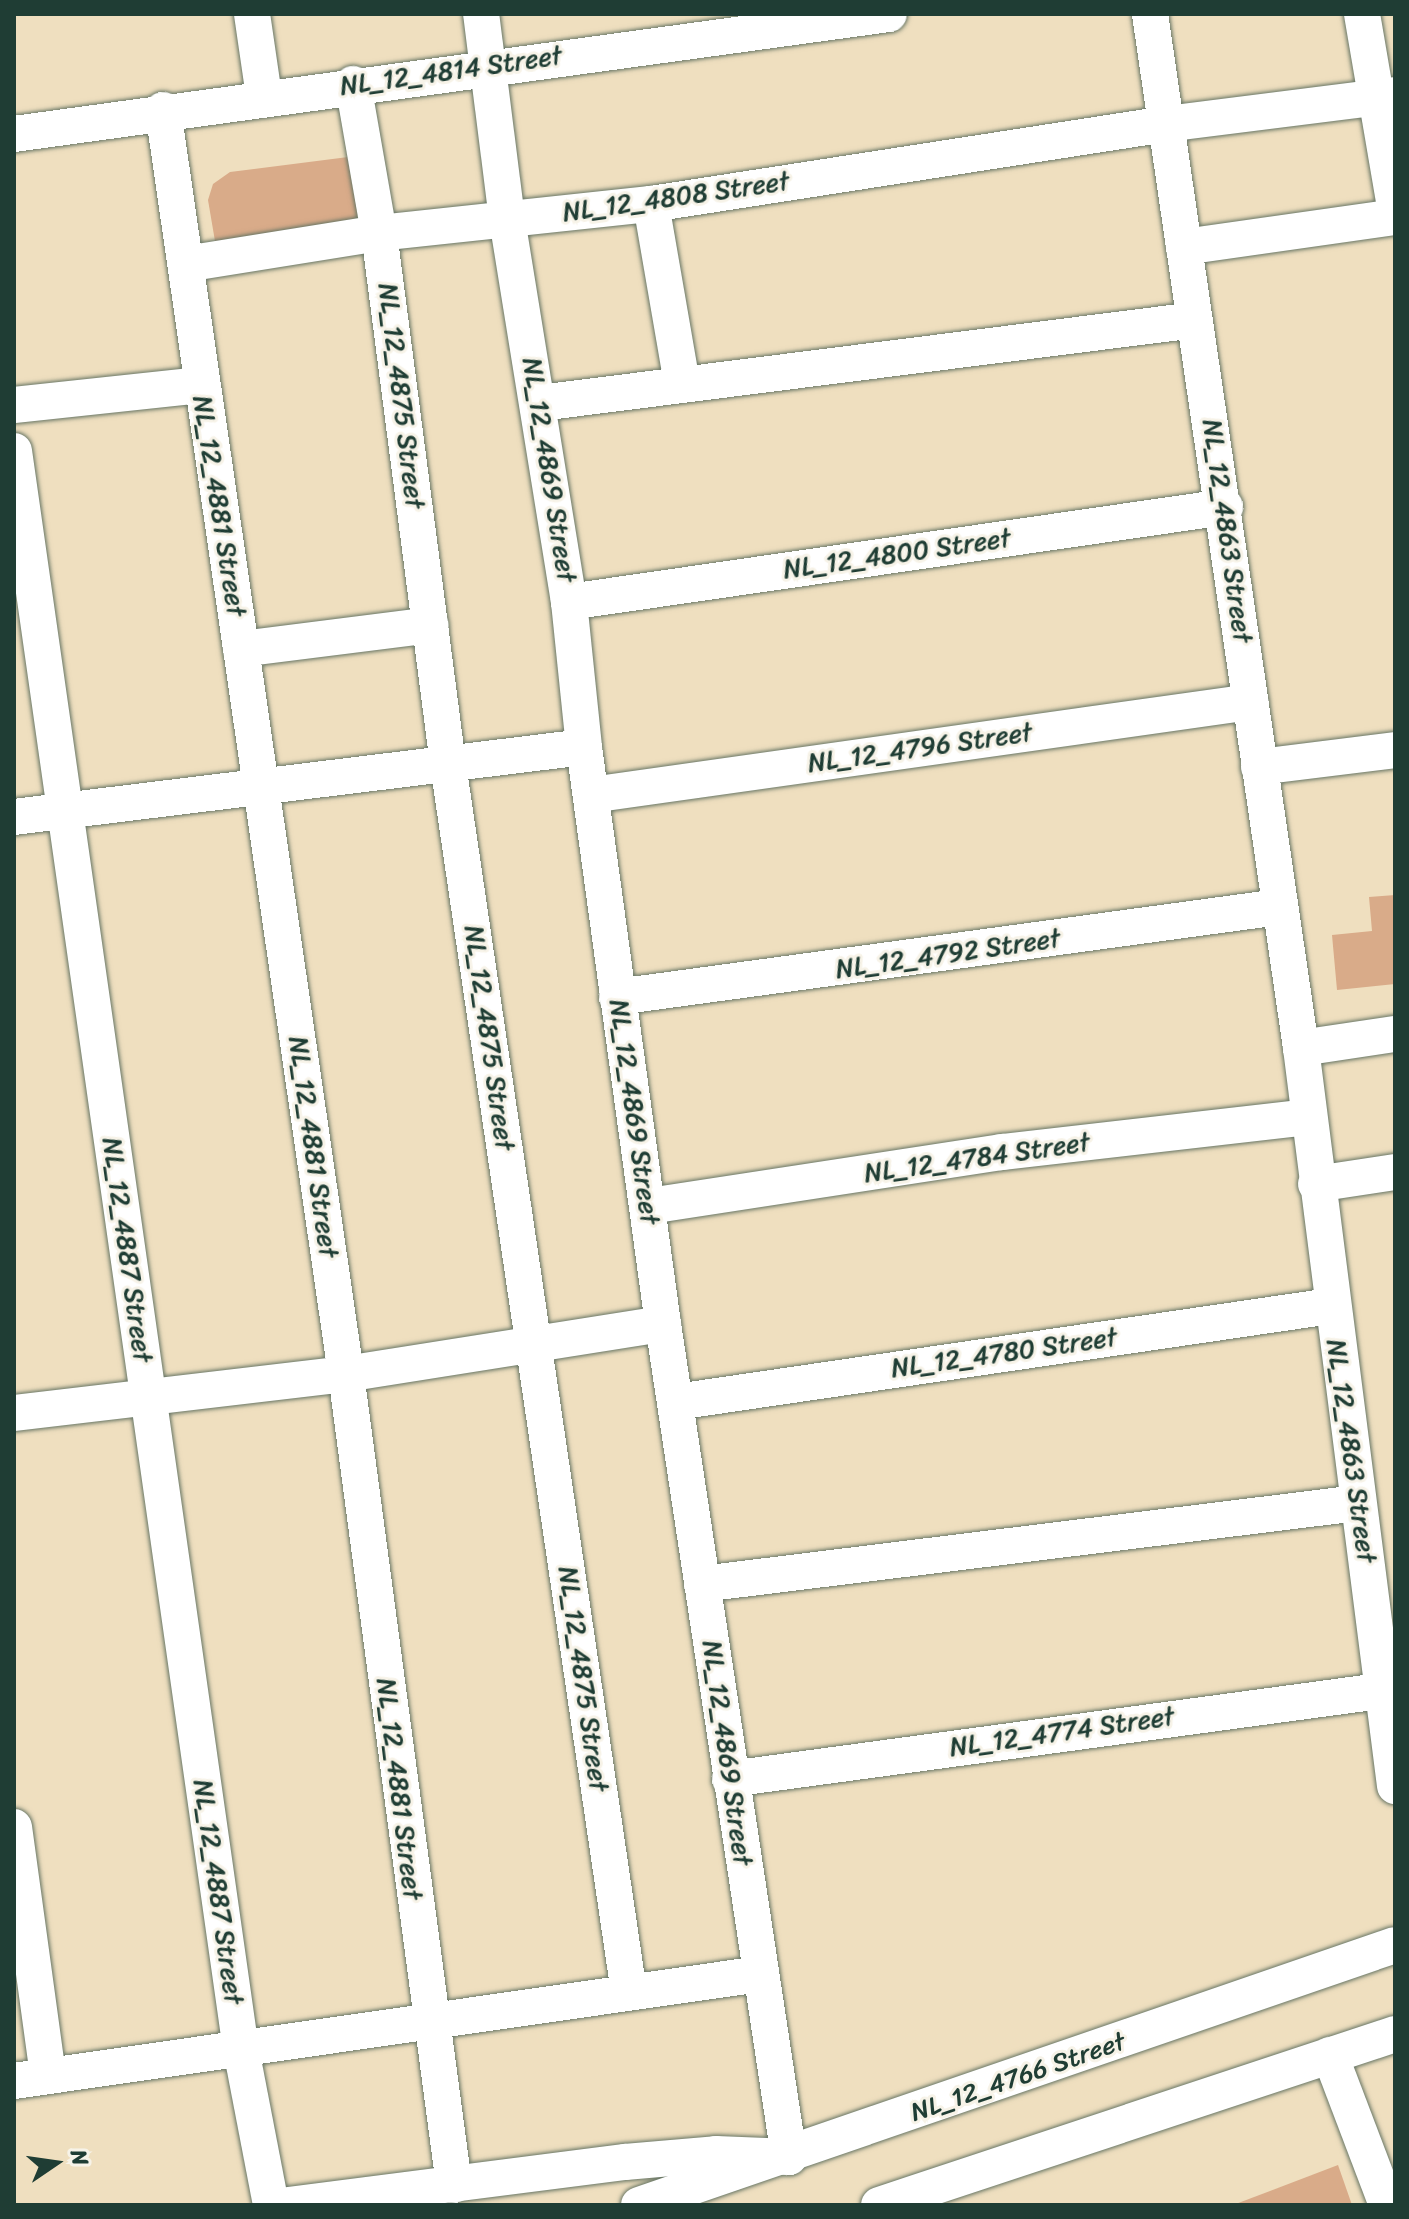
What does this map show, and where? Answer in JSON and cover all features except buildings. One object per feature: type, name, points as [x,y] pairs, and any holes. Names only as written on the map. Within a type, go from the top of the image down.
[{"type":"street","points":[[252,14],[264,96]]},
{"type":"street","name":"NL_12_4869 Street","points":[[481,14],[485,66],[507,219],[540,403],[569,602],[584,747],[663,1324],[789,2157]]},
{"type":"street","name":"NL_12_4814 Street","points":[[14,134],[264,96],[889,14]]},
{"type":"street","name":"NL_12_4863 Street","points":[[1150,14],[1225,507],[1259,767],[1301,1048],[1307,1117],[1358,1503],[1389,1690],[1395,1786]]},
{"type":"street","points":[[1362,14],[1387,96],[1395,208]]},
{"type":"street","name":"NL_12_4875 Street","points":[[353,84],[379,233],[448,764],[629,1992]]},
{"type":"street","name":"NL_12_4808 Street","points":[[186,264],[379,233],[651,204],[1166,124],[1387,96]]},
{"type":"street","name":"NL_12_4881 Street","points":[[163,110],[346,1374],[429,2021],[454,2185]]},
{"type":"street","points":[[651,204],[682,384]]},
{"type":"street","points":[[1184,247],[1395,217]]},
{"type":"street","points":[[540,403],[1195,320]]},
{"type":"street","points":[[14,405],[201,385]]},
{"type":"street","name":"NL_12_4887 Street","points":[[14,451],[241,2049],[271,2205]]},
{"type":"street","name":"NL_12_4800 Street","points":[[569,602],[1225,507]]},
{"type":"street","points":[[241,649],[430,625]]},
{"type":"street","name":"NL_12_4796 Street","points":[[591,795],[1250,702]]},
{"type":"street","points":[[14,817],[584,747]]},
{"type":"street","points":[[1259,767],[1395,750]]},
{"type":"street","name":"NL_12_4792 Street","points":[[617,997],[1279,907]]},
{"type":"street","points":[[1301,1048],[1395,1034]]},
{"type":"street","name":"NL_12_4784 Street","points":[[649,1206],[1002,1152],[1307,1117]]},
{"type":"street","points":[[1316,1184],[1395,1172]]},
{"type":"street","name":"NL_12_4780 Street","points":[[676,1402],[1331,1306]]},
{"type":"street","points":[[14,1413],[346,1374],[663,1324]]},
{"type":"street","points":[[702,1584],[1358,1503]]},
{"type":"street","name":"NL_12_4774 Street","points":[[730,1779],[1389,1690]]},
{"type":"street","points":[[14,1827],[31,2078],[760,1974]]},
{"type":"street","name":"NL_12_4766 Street","points":[[639,2205],[789,2157],[1395,1945]]},
{"type":"street","points":[[879,2205],[1395,2034]]},
{"type":"street","points":[[1330,2055],[1387,2205]]},
{"type":"street","points":[[288,2205],[716,2154],[789,2157]]}]
